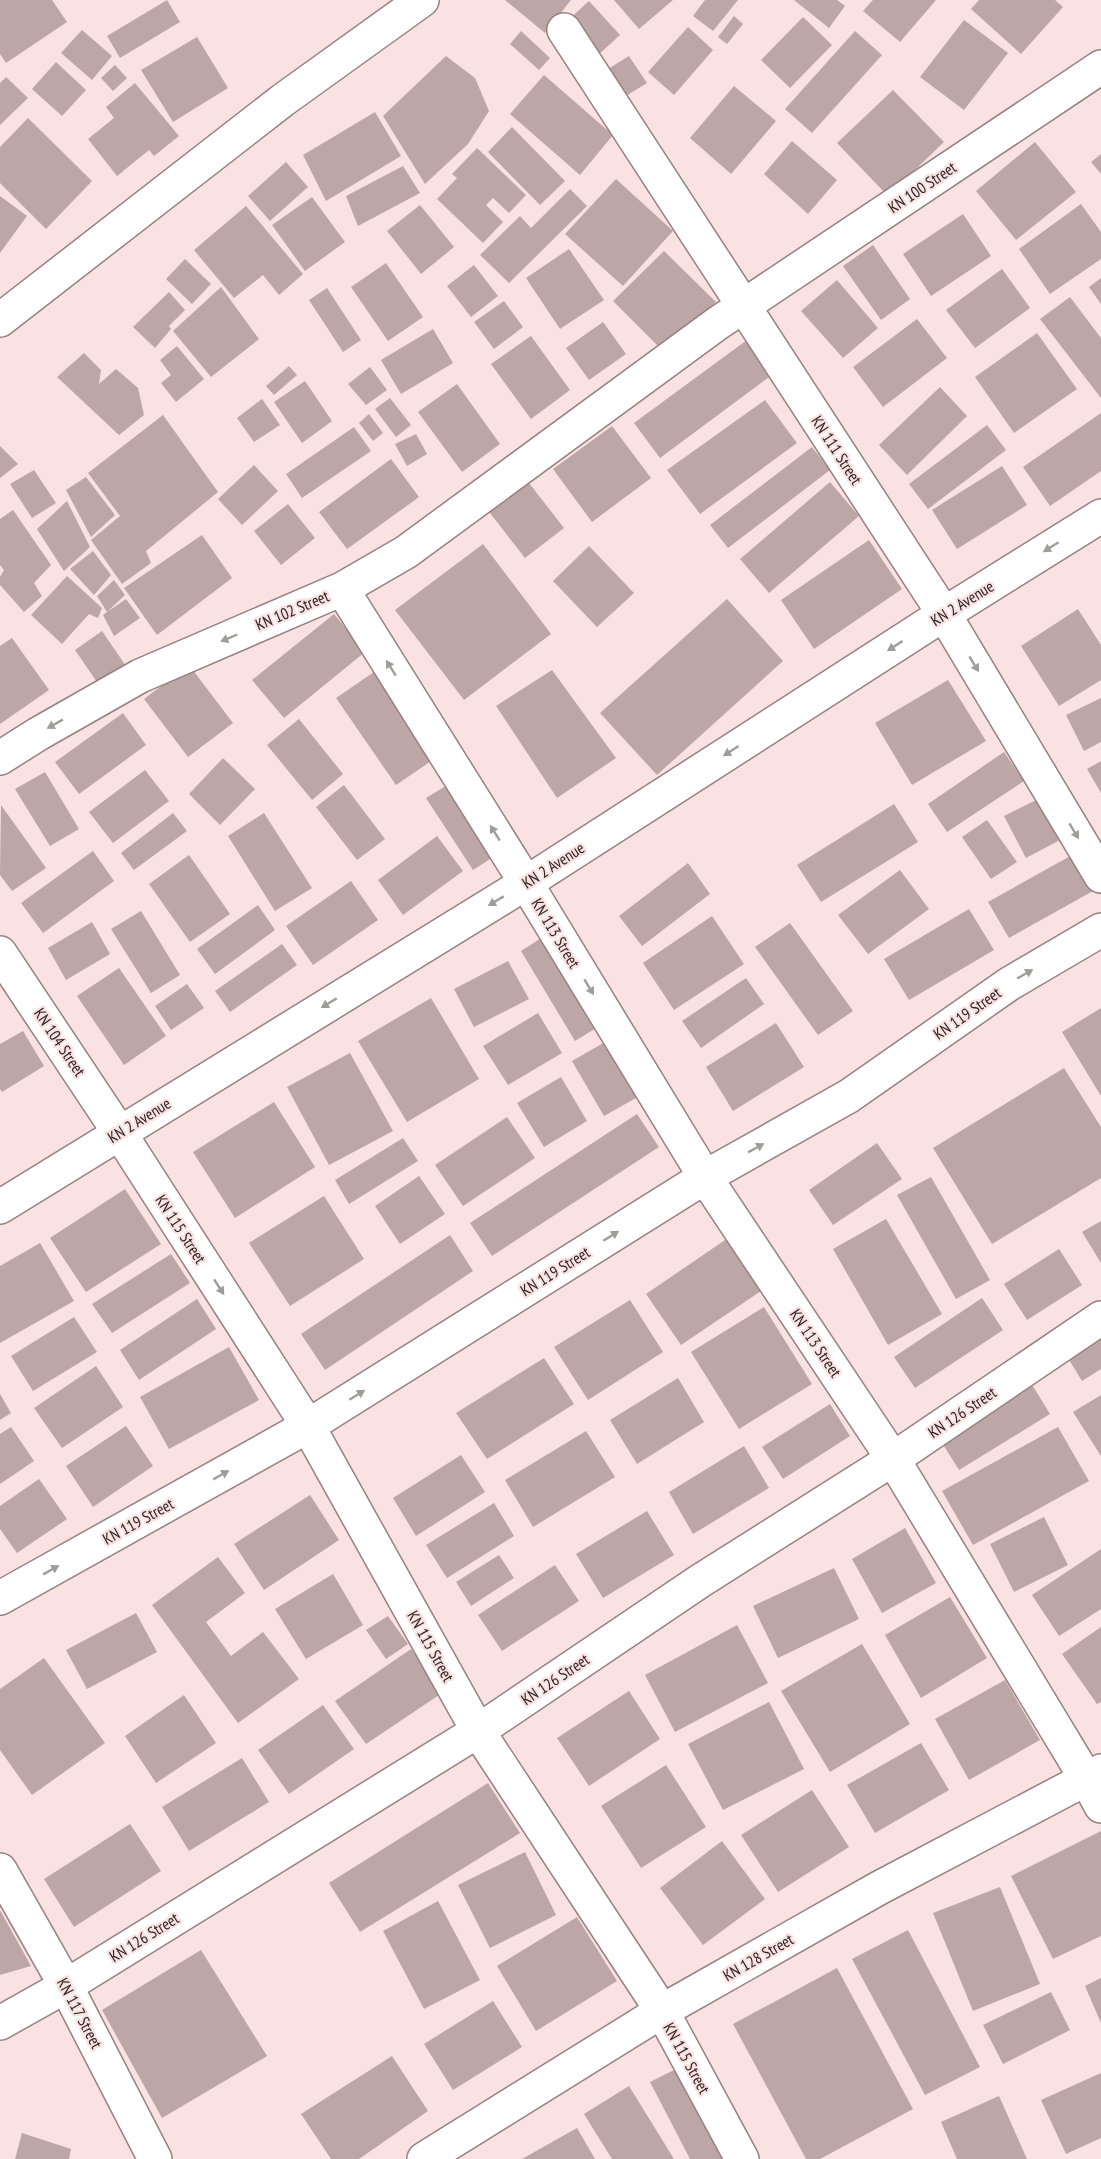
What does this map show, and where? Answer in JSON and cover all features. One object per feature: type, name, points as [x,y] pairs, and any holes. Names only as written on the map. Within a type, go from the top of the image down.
[{"type":"street","points":[[0,320],[283,100],[422,0]]},
{"type":"street","name":"KN 111 Street","points":[[564,30],[944,614],[1101,876]]},
{"type":"street","name":"KN 100 Street","points":[[342,589],[406,552],[689,344],[1101,67]]},
{"type":"street","name":"KN 2 Avenue","points":[[0,1207],[526,883],[944,614],[1101,516]]},
{"type":"street","name":"KN 102 Street","points":[[0,758],[140,676],[342,589],[526,883]]},
{"type":"street","name":"KN 113 Street","points":[[526,883],[705,1177],[893,1459],[1096,1786]]},
{"type":"street","name":"KN 119 Street","points":[[0,1598],[308,1426],[705,1177],[849,1096],[1009,984],[1101,930]]},
{"type":"street","name":"KN 104 Street","points":[[0,953],[119,1132]]},
{"type":"street","name":"KN 115 Street","points":[[119,1132],[308,1426],[478,1731],[662,2011],[742,2159]]},
{"type":"street","name":"KN 126 Street","points":[[0,2024],[66,1986],[478,1731],[700,1581],[893,1459],[1101,1318]]},
{"type":"street","name":"KN 128 Street","points":[[424,2159],[662,2011],[879,1888],[1096,1786]]},
{"type":"street","name":"KN 117 Street","points":[[0,1870],[66,1986],[155,2159]]},
{"type":"building","points":[[0,0],[52,0],[67,22],[6,63],[0,54]]},
{"type":"building","points":[[167,0],[180,22],[120,58],[107,36]]},
{"type":"building","points":[[505,0],[571,0],[545,33]]},
{"type":"building","points":[[614,0],[673,0],[639,29]]},
{"type":"building","points":[[705,0],[738,0],[713,31],[693,16]]},
{"type":"building","points":[[794,0],[837,0],[845,6],[829,28]]},
{"type":"building","points":[[873,0],[936,0],[900,42],[863,11]]},
{"type":"building","points":[[979,0],[1055,0],[1063,7],[1021,54],[971,9]]},
{"type":"building","points":[[589,1],[620,35],[597,56],[566,22]]},
{"type":"building","points":[[734,16],[743,24],[727,44],[718,37]]},
{"type":"building","points":[[803,17],[832,45],[790,88],[761,60]]},
{"type":"building","points":[[964,20],[1008,53],[964,110],[920,77]]},
{"type":"building","points":[[688,27],[713,50],[674,95],[648,72]]},
{"type":"building","points":[[82,30],[112,56],[92,80],[61,53]]},
{"type":"building","points":[[521,31],[550,58],[539,70],[510,44]]},
{"type":"building","points":[[855,31],[882,55],[812,133],[785,109]]},
{"type":"building","points":[[197,37],[228,88],[173,122],[141,70]]},
{"type":"building","points":[[446,56],[475,78],[489,111],[468,144],[425,184],[383,116]]},
{"type":"building","points":[[629,56],[647,83],[626,96],[608,69]]},
{"type":"building","points":[[56,62],[86,90],[62,116],[32,89]]},
{"type":"building","points":[[115,65],[127,78],[113,91],[101,78]]},
{"type":"building","points":[[544,75],[613,135],[580,175],[510,114]]},
{"type":"building","points":[[6,77],[28,98],[0,125],[0,83]]},
{"type":"building","points":[[135,83],[179,136],[154,156],[149,150],[117,176],[88,139],[114,118],[106,107]]},
{"type":"building","points":[[734,86],[776,121],[731,174],[690,138]]},
{"type":"building","points":[[893,90],[944,142],[888,196],[837,143]]},
{"type":"building","points":[[375,112],[401,156],[326,201],[303,155]]},
{"type":"building","points":[[28,118],[92,181],[46,229],[0,183],[0,147]]},
{"type":"building","points":[[512,127],[565,181],[540,205],[488,152]]},
{"type":"building","points":[[792,141],[837,180],[808,214],[764,174]]},
{"type":"building","points":[[1035,142],[1076,192],[1016,240],[976,191]]},
{"type":"building","points":[[477,148],[526,195],[509,213],[493,198],[486,205],[503,222],[483,243],[437,199],[457,178],[452,174]]},
{"type":"building","points":[[1101,154],[1101,174],[1091,162]]},
{"type":"building","points":[[286,162],[308,187],[270,221],[248,196]]},
{"type":"building","points":[[403,166],[420,193],[358,226],[346,196]]},
{"type":"building","points":[[616,179],[673,231],[623,286],[565,234]]},
{"type":"building","points":[[570,189],[587,206],[509,283],[480,255],[520,216],[531,228]]},
{"type":"building","points":[[0,196],[27,216],[0,253]]},
{"type":"building","points":[[312,197],[345,242],[305,271],[272,225]]},
{"type":"building","points":[[1081,204],[1101,232],[1101,259],[1050,294],[1019,249]]},
{"type":"building","points":[[420,205],[454,247],[421,274],[387,231]]},
{"type":"building","points":[[246,206],[303,274],[279,295],[263,275],[234,298],[194,250]]},
{"type":"building","points":[[963,214],[991,256],[931,296],[903,254]]},
{"type":"building","points":[[873,245],[910,299],[881,320],[843,266]]},
{"type":"building","points":[[569,249],[604,300],[560,329],[526,278]]},
{"type":"building","points":[[664,251],[716,302],[665,353],[613,301]]},
{"type":"building","points":[[185,259],[211,284],[192,304],[166,279]]},
{"type":"building","points":[[386,263],[423,317],[388,341],[351,287]]},
{"type":"building","points":[[474,265],[498,296],[471,317],[447,286]]},
{"type":"building","points":[[1002,269],[1030,308],[975,348],[946,310]]},
{"type":"building","points":[[1101,278],[1101,304],[1089,287]]},
{"type":"building","points":[[837,280],[878,328],[843,358],[801,311]]},
{"type":"building","points":[[221,287],[259,339],[211,377],[173,331]]},
{"type":"building","points":[[327,288],[361,340],[343,352],[309,300]]},
{"type":"building","points":[[169,292],[185,310],[169,326],[171,329],[155,348],[133,327]]},
{"type":"building","points":[[1070,297],[1101,338],[1101,398],[1040,319]]},
{"type":"building","points":[[504,301],[523,327],[494,349],[474,322]]},
{"type":"building","points":[[917,319],[947,358],[883,407],[853,367]]},
{"type":"building","points":[[603,322],[626,354],[589,380],[566,348]]},
{"type":"building","points":[[433,329],[453,363],[401,394],[381,360]]},
{"type":"building","points":[[1037,333],[1077,389],[1014,433],[975,377]]},
{"type":"building","points":[[531,336],[570,390],[531,419],[491,364]]},
{"type":"building","points":[[747,340],[773,374],[660,458],[634,423]]},
{"type":"building","points":[[177,346],[204,379],[176,402],[161,383],[171,375],[160,360]]},
{"type":"building","points":[[84,353],[101,370],[99,384],[116,369],[138,388],[144,415],[119,435],[57,377]]},
{"type":"building","points":[[289,366],[297,375],[274,395],[266,386]]},
{"type":"building","points":[[370,367],[387,390],[366,405],[348,384]]},
{"type":"building","points":[[305,381],[332,421],[302,443],[274,402]]},
{"type":"building","points":[[457,384],[500,444],[462,472],[418,412]]},
{"type":"building","points":[[940,387],[967,416],[907,475],[879,445]]},
{"type":"building","points":[[390,398],[411,425],[396,437],[375,409]]},
{"type":"building","points":[[262,399],[280,425],[254,442],[237,418]]},
{"type":"building","points":[[765,400],[797,443],[700,514],[667,470]]},
{"type":"building","points":[[1101,413],[1101,471],[1050,506],[1023,467]]},
{"type":"building","points":[[369,414],[383,433],[373,441],[359,423]]},
{"type":"building","points":[[163,415],[218,492],[146,551],[151,563],[122,584],[91,540],[120,516],[88,473]]},
{"type":"building","points":[[987,425],[1006,450],[928,509],[909,484]]},
{"type":"building","points":[[612,426],[651,478],[592,522],[553,469]]},
{"type":"building","points":[[354,427],[371,451],[302,498],[286,474]]},
{"type":"building","points":[[416,434],[427,454],[407,466],[395,444]]},
{"type":"building","points":[[0,446],[18,464],[0,478]]},
{"type":"building","points":[[812,447],[830,470],[728,548],[710,525]]},
{"type":"building","points":[[391,459],[419,497],[347,549],[319,512]]},
{"type":"building","points":[[254,465],[278,491],[242,525],[218,499]]},
{"type":"building","points":[[1002,466],[1027,505],[957,549],[932,510]]},
{"type":"building","points":[[34,470],[56,503],[32,518],[10,484]]},
{"type":"building","points":[[522,474],[564,528],[525,558],[483,504]]},
{"type":"building","points":[[86,477],[115,515],[91,537],[66,490]]},
{"type":"building","points":[[830,482],[859,516],[769,593],[740,559]]},
{"type":"building","points":[[67,501],[90,547],[64,571],[37,529]]},
{"type":"building","points":[[288,504],[315,538],[281,565],[254,531]]},
{"type":"building","points":[[13,510],[51,565],[34,583],[42,596],[24,612],[0,585],[0,577],[4,570],[0,565],[0,519]]},
{"type":"building","points":[[202,535],[232,578],[157,635],[124,588]]},
{"type":"building","points":[[869,540],[902,589],[814,649],[781,600]]},
{"type":"building","points":[[483,544],[551,634],[464,700],[395,610]]},
{"type":"building","points":[[589,546],[634,593],[597,627],[553,581]]},
{"type":"building","points":[[93,551],[111,575],[94,595],[70,569]]},
{"type":"building","points":[[67,576],[102,608],[98,618],[89,614],[62,644],[31,615]]},
{"type":"building","points":[[114,580],[125,595],[107,612],[97,596]]},
{"type":"building","points":[[126,599],[140,618],[114,636],[103,615]]},
{"type":"building","points":[[727,599],[783,661],[657,775],[600,713]]},
{"type":"building","points":[[1078,609],[1101,645],[1101,680],[1059,706],[1021,646]]},
{"type":"building","points":[[334,614],[365,652],[284,718],[252,680]]},
{"type":"building","points":[[102,631],[128,669],[101,688],[75,650]]},
{"type":"building","points":[[12,638],[49,690],[0,724],[0,646]]},
{"type":"building","points":[[189,665],[233,723],[188,757],[144,699]]},
{"type":"building","points":[[377,670],[437,757],[396,785],[336,698]]},
{"type":"building","points":[[552,670],[616,758],[557,798],[496,706]]},
{"type":"building","points":[[948,680],[986,741],[912,785],[875,723]]},
{"type":"building","points":[[1101,698],[1101,742],[1084,751],[1066,715]]},
{"type":"building","points":[[123,713],[146,745],[79,794],[55,762]]},
{"type":"building","points":[[299,719],[343,774],[312,800],[267,745]]},
{"type":"building","points":[[1004,752],[1024,781],[947,832],[928,804]]},
{"type":"building","points":[[223,758],[255,789],[220,825],[189,794]]},
{"type":"building","points":[[1101,761],[1101,793],[1087,769]]},
{"type":"building","points":[[145,770],[169,801],[113,843],[89,812]]},
{"type":"building","points":[[45,772],[79,829],[50,846],[15,789]]},
{"type":"building","points":[[454,781],[501,852],[473,870],[426,798]]},
{"type":"building","points":[[344,785],[385,839],[357,860],[316,807]]},
{"type":"building","points":[[1038,799],[1060,840],[1026,858],[1004,816]]},
{"type":"building","points":[[894,804],[918,842],[821,902],[797,865]]},
{"type":"building","points":[[1,805],[46,868],[12,891],[0,875]]},
{"type":"building","points":[[173,813],[187,831],[134,870],[121,853]]},
{"type":"building","points":[[264,813],[312,888],[275,911],[228,836]]},
{"type":"building","points":[[987,820],[1017,862],[991,879],[962,837]]},
{"type":"building","points":[[437,836],[463,871],[403,915],[378,880]]},
{"type":"building","points":[[93,851],[114,881],[43,933],[21,903]]},
{"type":"building","points":[[189,855],[230,914],[190,942],[149,884]]},
{"type":"building","points":[[1072,855],[1093,891],[1009,938],[988,902]]},
{"type":"building","points":[[688,863],[710,894],[642,946],[619,916]]},
{"type":"building","points":[[900,870],[929,909],[868,954],[838,915]]},
{"type":"building","points":[[351,881],[378,920],[313,965],[286,926]]},
{"type":"building","points":[[258,905],[275,930],[215,974],[197,949]]},
{"type":"building","points":[[969,909],[994,950],[909,1000],[884,959]]},
{"type":"building","points":[[141,911],[180,975],[151,993],[111,929]]},
{"type":"building","points":[[712,916],[744,964],[674,1010],[643,963]]},
{"type":"building","points":[[92,922],[110,954],[66,980],[48,948]]},
{"type":"building","points":[[790,923],[853,1011],[818,1035],[755,947]]},
{"type":"building","points":[[546,935],[601,1025],[575,1041],[521,951]]},
{"type":"building","points":[[282,944],[297,965],[230,1012],[215,991]]},
{"type":"building","points":[[508,961],[529,999],[474,1027],[454,989]]},
{"type":"building","points":[[119,968],[166,1036],[124,1065],[77,996]]},
{"type":"building","points":[[746,978],[764,1004],[701,1048],[682,1021]]},
{"type":"building","points":[[187,984],[204,1008],[171,1030],[155,1006]]},
{"type":"building","points":[[431,998],[479,1079],[407,1122],[358,1041]]},
{"type":"building","points":[[1101,1008],[1101,1096],[1062,1032]]},
{"type":"building","points":[[538,1013],[562,1053],[508,1085],[483,1046]]},
{"type":"building","points":[[776,1023],[804,1067],[733,1111],[706,1067]]},
{"type":"building","points":[[23,1031],[44,1066],[2,1092],[0,1089],[0,1044]]},
{"type":"building","points":[[605,1042],[636,1098],[604,1116],[572,1061]]},
{"type":"building","points":[[350,1053],[393,1131],[329,1165],[287,1087]]},
{"type":"building","points":[[1064,1068],[1101,1127],[1101,1178],[992,1244],[933,1148]]},
{"type":"building","points":[[561,1077],[587,1121],[544,1147],[517,1103]]},
{"type":"building","points":[[274,1102],[315,1167],[235,1218],[193,1152]]},
{"type":"building","points":[[637,1114],[659,1147],[492,1256],[470,1223]]},
{"type":"building","points":[[507,1117],[535,1158],[463,1206],[435,1165]]},
{"type":"building","points":[[403,1138],[418,1161],[349,1204],[335,1180]]},
{"type":"building","points":[[877,1143],[902,1179],[833,1225],[809,1190]]},
{"type":"building","points":[[419,1176],[445,1214],[400,1244],[375,1206]]},
{"type":"building","points":[[931,1177],[990,1280],[956,1299],[897,1195]]},
{"type":"building","points":[[125,1189],[161,1244],[86,1292],[50,1238]]},
{"type":"building","points":[[324,1196],[364,1259],[290,1306],[249,1243]]},
{"type":"building","points":[[886,1219],[942,1314],[888,1345],[833,1249]]},
{"type":"building","points":[[1101,1221],[1101,1263],[1082,1232]]},
{"type":"building","points":[[450,1235],[473,1271],[325,1370],[301,1334]]},
{"type":"building","points":[[728,1238],[764,1289],[681,1345],[646,1294]]},
{"type":"building","points":[[40,1243],[74,1301],[0,1343],[0,1266]]},
{"type":"building","points":[[1059,1249],[1082,1285],[1027,1320],[1004,1284]]},
{"type":"building","points":[[171,1254],[190,1283],[112,1333],[92,1304]]},
{"type":"building","points":[[982,1298],[1003,1330],[915,1388],[894,1357]]},
{"type":"building","points":[[197,1299],[216,1329],[139,1380],[120,1350]]},
{"type":"building","points":[[630,1300],[663,1352],[588,1400],[554,1347]]},
{"type":"building","points":[[1101,1306],[1101,1369],[1082,1381],[1054,1335]]},
{"type":"building","points":[[764,1307],[812,1384],[739,1429],[691,1352]]},
{"type":"building","points":[[74,1317],[97,1352],[33,1391],[11,1356]]},
{"type":"building","points":[[229,1347],[259,1400],[169,1449],[140,1397]]},
{"type":"building","points":[[544,1358],[574,1404],[487,1459],[456,1413]]},
{"type":"building","points":[[96,1366],[123,1407],[62,1448],[34,1408]]},
{"type":"building","points":[[1023,1370],[1050,1414],[959,1470],[932,1427]]},
{"type":"building","points":[[678,1378],[704,1422],[637,1464],[610,1420]]},
{"type":"building","points":[[0,1394],[11,1413],[0,1420]]},
{"type":"building","points":[[1101,1395],[1101,1456],[1073,1412]]},
{"type":"building","points":[[830,1404],[850,1436],[783,1479],[762,1447]]},
{"type":"building","points":[[126,1426],[153,1466],[93,1507],[66,1466]]},
{"type":"building","points":[[11,1427],[34,1461],[0,1484],[0,1434]]},
{"type":"building","points":[[1058,1427],[1089,1481],[973,1545],[942,1491]]},
{"type":"building","points":[[586,1431],[615,1477],[533,1527],[505,1480]]},
{"type":"building","points":[[744,1446],[769,1488],[693,1534],[669,1492]]},
{"type":"building","points":[[461,1455],[485,1492],[416,1536],[393,1498]]},
{"type":"building","points":[[39,1479],[67,1519],[17,1553],[0,1529],[0,1506]]},
{"type":"building","points":[[310,1495],[339,1540],[264,1590],[234,1544]]},
{"type":"building","points":[[494,1503],[514,1536],[447,1578],[426,1545]]},
{"type":"building","points":[[647,1511],[674,1555],[603,1598],[576,1554]]},
{"type":"building","points":[[1044,1517],[1068,1565],[1014,1592],[990,1544]]},
{"type":"building","points":[[905,1528],[936,1583],[882,1613],[852,1559]]},
{"type":"building","points":[[1101,1549],[1101,1609],[1059,1636],[1032,1595]]},
{"type":"building","points":[[499,1555],[514,1578],[471,1606],[456,1582]]},
{"type":"building","points":[[218,1557],[245,1593],[206,1622],[231,1656],[263,1632],[299,1679],[238,1723],[152,1605]]},
{"type":"building","points":[[555,1565],[579,1601],[502,1651],[478,1615]]},
{"type":"building","points":[[834,1568],[859,1619],[778,1658],[753,1606]]},
{"type":"building","points":[[333,1574],[363,1625],[306,1659],[275,1609]]},
{"type":"building","points":[[950,1597],[987,1658],[921,1698],[885,1635]]},
{"type":"building","points":[[136,1613],[157,1652],[87,1689],[66,1650]]},
{"type":"building","points":[[388,1616],[408,1644],[386,1659],[366,1630]]},
{"type":"building","points":[[737,1625],[768,1683],[675,1732],[645,1675]]},
{"type":"building","points":[[1101,1627],[1101,1702],[1097,1704],[1062,1654]]},
{"type":"building","points":[[862,1644],[910,1724],[830,1772],[781,1691]]},
{"type":"building","points":[[411,1649],[442,1693],[366,1744],[335,1701]]},
{"type":"building","points":[[44,1658],[105,1743],[32,1795],[0,1750],[0,1689]]},
{"type":"building","points":[[1005,1680],[1040,1740],[969,1780],[935,1719]]},
{"type":"building","points":[[629,1691],[660,1739],[589,1786],[557,1738]]},
{"type":"building","points":[[184,1695],[216,1743],[156,1783],[125,1736]]},
{"type":"building","points":[[769,1702],[804,1769],[723,1810],[688,1744]]},
{"type":"building","points":[[323,1705],[354,1749],[289,1794],[258,1750]]},
{"type":"building","points":[[921,1743],[949,1790],[875,1833],[847,1785]]},
{"type":"building","points":[[242,1758],[269,1802],[189,1851],[162,1807]]},
{"type":"building","points":[[666,1765],[706,1827],[641,1868],[601,1806]]},
{"type":"building","points":[[488,1783],[520,1833],[360,1932],[329,1883]]},
{"type":"building","points":[[812,1790],[849,1847],[778,1892],[741,1835]]},
{"type":"building","points":[[130,1824],[161,1871],[74,1927],[44,1879]]},
{"type":"building","points":[[1101,1831],[1101,1936],[1053,1959],[1011,1876]]},
{"type":"building","points":[[722,1841],[765,1899],[703,1945],[660,1888]]},
{"type":"building","points":[[525,1852],[556,1915],[490,1948],[458,1885]]},
{"type":"building","points":[[1000,1887],[1040,1984],[973,2011],[933,1913]]},
{"type":"building","points":[[438,1901],[480,1980],[424,2009],[383,1931]]},
{"type":"building","points":[[0,1910],[31,1966],[0,1975]]},
{"type":"building","points":[[577,1917],[617,1981],[536,2031],[497,1966]]},
{"type":"building","points":[[908,1930],[980,2067],[925,2095],[852,1959]]},
{"type":"building","points":[[201,1950],[267,2056],[162,2118],[102,2010]]},
{"type":"building","points":[[837,1968],[913,2109],[820,2159],[806,2159],[733,2024]]},
{"type":"building","points":[[1101,1978],[1101,2023],[1085,1986]]},
{"type":"building","points":[[1051,1992],[1070,2030],[1003,2064],[983,2025]]},
{"type":"building","points":[[493,2001],[522,2047],[453,2090],[424,2044]]},
{"type":"building","points":[[392,2056],[428,2111],[359,2159],[331,2159],[301,2114]]},
{"type":"building","points":[[684,2065],[732,2159],[690,2159],[650,2082]]},
{"type":"building","points":[[1101,2073],[1101,2138],[1066,2154],[1041,2100]]},
{"type":"building","points":[[629,2086],[674,2159],[612,2159],[584,2114]]},
{"type":"building","points":[[999,2096],[1027,2159],[957,2159],[941,2122]]},
{"type":"building","points":[[577,2128],[595,2159],[522,2159]]},
{"type":"building","points":[[22,2133],[71,2149],[69,2159],[15,2159]]}]
